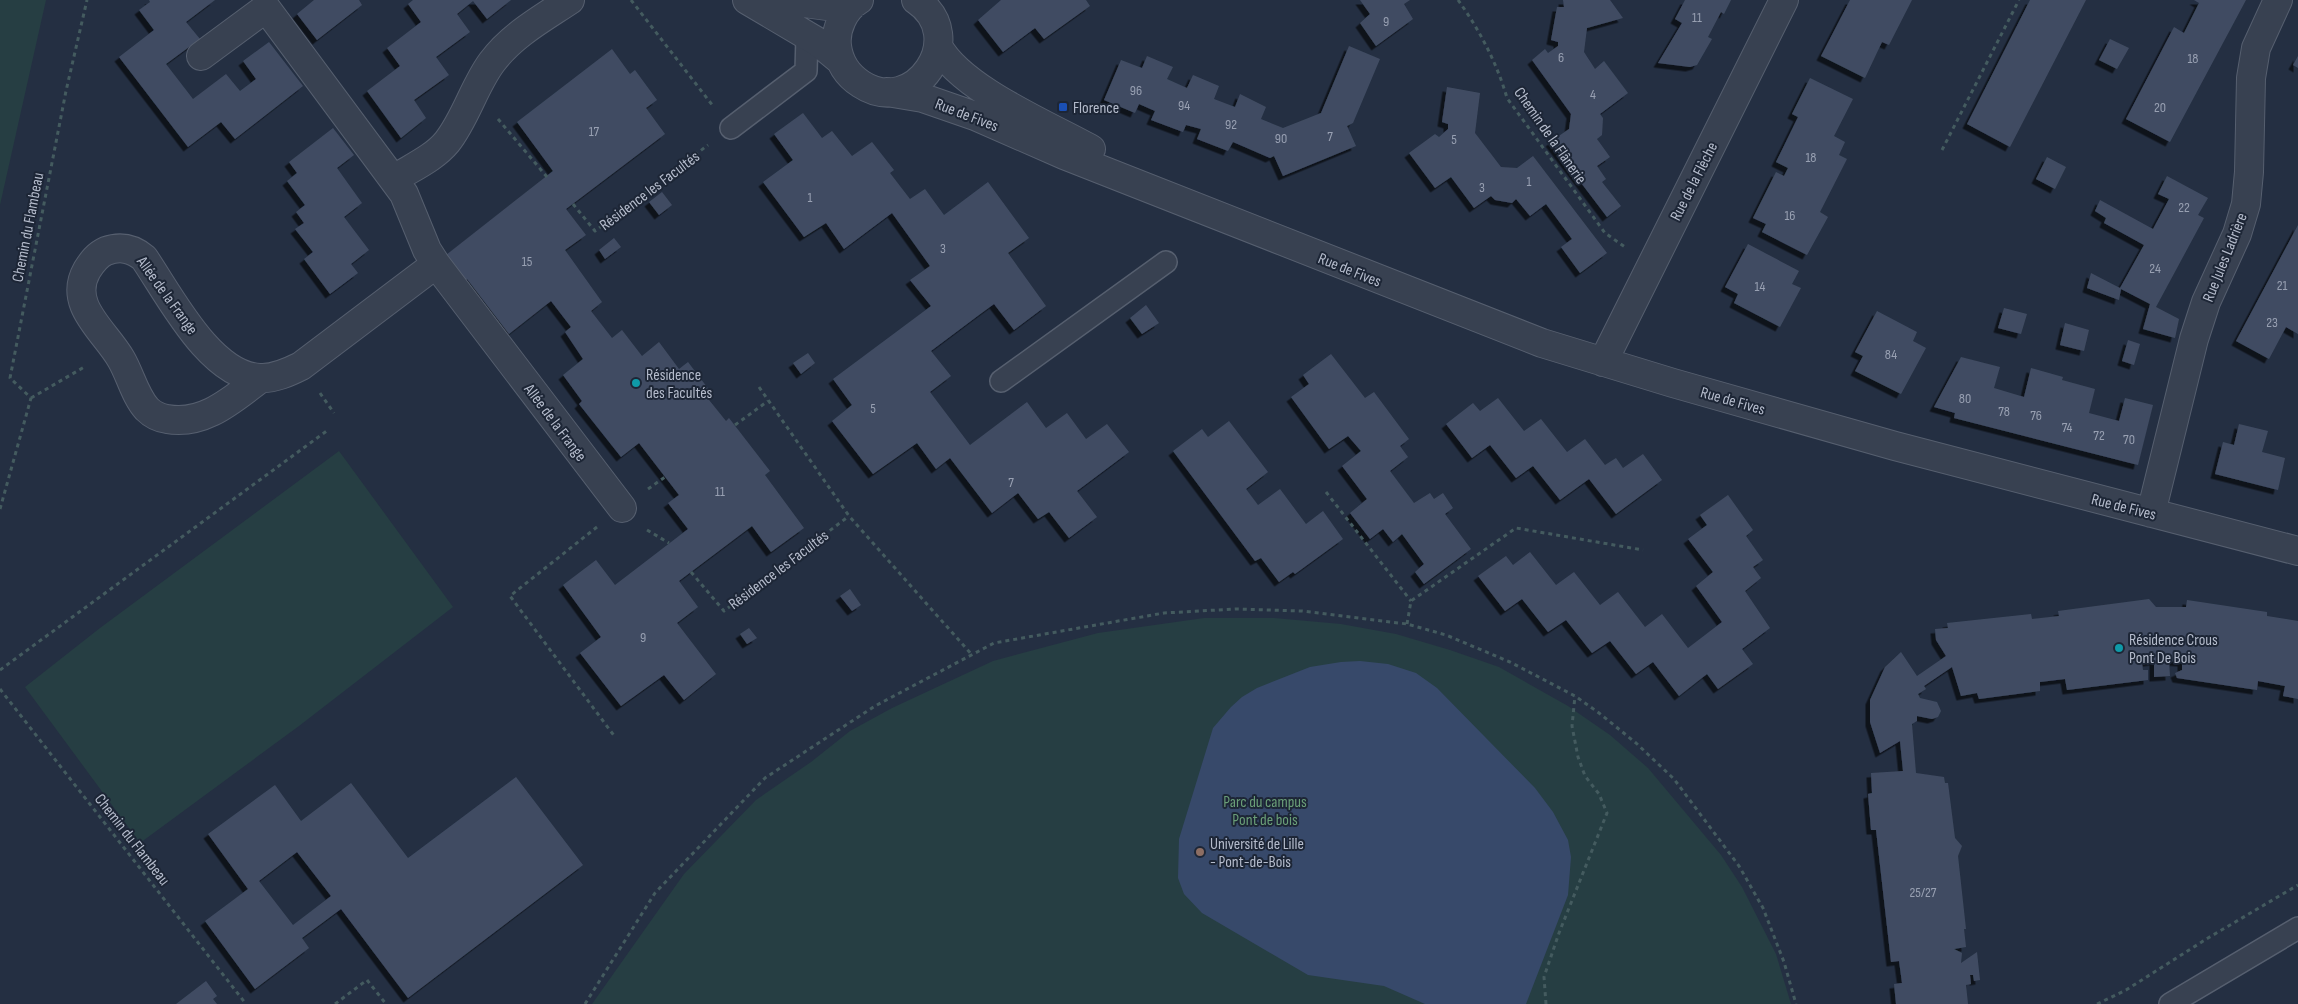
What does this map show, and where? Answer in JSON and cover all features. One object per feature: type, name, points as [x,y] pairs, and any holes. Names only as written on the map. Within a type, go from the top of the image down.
[{"type":"street","points":[[394,179],[434,154],[446,143],[457,127],[492,62],[510,42],[570,0]]},
{"type":"street","points":[[747,0],[828,49],[841,61]]},
{"type":"street","points":[[782,0],[827,6],[857,1]]},
{"type":"street","name":"Rue de Fives","points":[[916,0],[939,22],[952,66],[988,93],[1184,201]]},
{"type":"street","name":"Rue de la Flèche","points":[[1603,362],[1784,0]]},
{"type":"street","name":"Rue Jules Ladrière","points":[[2152,513],[2194,339],[2206,302],[2237,234],[2246,204],[2249,172],[2251,78],[2256,48],[2278,0]]},
{"type":"street","points":[[841,61],[837,43],[840,24],[844,16],[857,1]]},
{"type":"street","name":"Allée de la Frange","points":[[201,56],[262,4],[394,179],[404,194],[427,250],[436,264],[622,508]]},
{"type":"street","points":[[888,92],[912,86],[922,79],[936,58],[939,22]]},
{"type":"street","name":"Rue de Fives","points":[[841,61],[855,80],[864,86],[924,98],[975,116],[1064,155],[1502,328],[1603,362],[1896,446],[2298,551]]},
{"type":"street","name":"Allée de la Frange","points":[[261,378],[204,416],[189,421],[161,418],[147,410],[115,348],[93,322],[85,309],[82,284],[93,260],[101,253],[123,248],[134,250],[144,258],[209,352],[224,365],[239,373],[261,378],[284,374],[301,366],[436,264]]},
{"type":"lane","points":[[731,128],[806,71],[807,36]]},
{"type":"lane","points":[[1001,381],[1166,262]]},
{"type":"lane","points":[[2170,1004],[2298,928]]},
{"type":"path","name":"Chemin du Flambeau","points":[[31,398],[10,378],[66,92],[87,0]]},
{"type":"path","points":[[631,0],[731,128]]},
{"type":"path","name":"Chemin de la Flânerie","points":[[1458,0],[1500,72],[1507,98],[1605,234],[1650,265]]},
{"type":"path","points":[[1942,150],[2019,0]]},
{"type":"path","points":[[475,92],[547,177]]},
{"type":"path","name":"Résidence les Facultés","points":[[572,204],[595,231],[731,128]]},
{"type":"path","points":[[0,508],[31,398],[115,348]]},
{"type":"path","points":[[759,388],[849,516],[972,655]]},
{"type":"path","points":[[735,425],[768,401]]},
{"type":"path","points":[[0,670],[328,430]]},
{"type":"path","points":[[1326,492],[1411,601]]},
{"type":"path","points":[[615,737],[510,596],[622,508]]},
{"type":"path","name":"Résidence les Facultés","points":[[691,572],[724,611],[849,516]]},
{"type":"path","points":[[1407,624],[1411,601],[1516,528],[1643,550]]},
{"type":"path","points":[[585,1004],[655,894],[765,778],[875,706],[994,643],[1164,612],[1235,610],[1302,611],[1407,624],[1446,635],[1494,656],[1575,696],[1636,743],[1674,779],[1739,866],[1763,908],[1784,962],[1796,1004]]},
{"type":"path","name":"Chemin du Flambeau","points":[[0,689],[246,1004]]},
{"type":"path","points":[[1546,1004],[1544,977],[1559,933],[1607,813],[1598,794],[1586,776],[1578,757],[1572,726],[1575,696]]},
{"type":"path","points":[[2097,1004],[2126,990],[2208,938],[2298,885]]},
{"type":"path","points":[[335,1004],[368,980],[386,1004]]},
{"type":"green space","points":[[0,0],[46,0],[0,205]]},
{"type":"green space","points":[[339,451],[453,607],[299,726],[140,843],[25,687],[100,628]]},
{"type":"green space","name":"Parc du campus Pont de bois","points":[[1204,618],[1274,618],[1341,624],[1396,634],[1499,667],[1568,706],[1610,735],[1648,768],[1721,855],[1742,887],[1776,954],[1791,1004],[592,1004],[684,874],[756,800],[811,762],[850,731],[892,708],[993,661],[1098,633]]},
{"type":"water","points":[[1360,661],[1388,664],[1416,673],[1437,688],[1535,788],[1553,812],[1568,840],[1571,857],[1568,895],[1526,1004],[1425,1004],[1384,986],[1308,975],[1202,913],[1184,894],[1178,878],[1179,839],[1213,728],[1242,697],[1257,688],[1310,667]]},
{"type":"building","points":[[149,0],[215,0],[186,22],[200,39],[166,64],[193,99],[226,74],[240,91],[256,79],[243,61],[269,42],[303,86],[235,139],[221,122],[188,147],[119,57],[154,30],[139,10],[150,2]]},
{"type":"building","points":[[314,0],[359,0],[362,5],[317,40],[297,14]]},
{"type":"building","points":[[413,0],[511,0],[487,19],[473,1],[457,14],[470,32],[436,57],[449,75],[414,100],[426,118],[401,138],[367,91],[400,66],[387,48],[421,22],[408,4]]},
{"type":"building","points":[[1001,0],[1086,0],[1090,6],[1044,39],[1035,28],[1003,52],[978,20]]},
{"type":"building","points":[[1360,0],[1410,0],[1404,4],[1413,19],[1376,46],[1360,23],[1370,14]]},
{"type":"building","points":[[1563,0],[1610,0],[1623,18],[1587,28],[1584,52],[1595,69],[1604,61],[1628,93],[1600,114],[1603,118],[1602,135],[1597,139],[1610,157],[1597,166],[1606,179],[1602,182],[1621,206],[1607,217],[1550,142],[1569,129],[1571,114],[1532,60],[1545,49],[1548,53],[1558,46],[1558,42],[1551,40],[1557,7],[1564,7]]},
{"type":"building","points":[[1685,0],[1731,0],[1724,14],[1721,12],[1708,37],[1712,39],[1697,65],[1690,67],[1658,63],[1682,23],[1675,19]]},
{"type":"building","points":[[1850,0],[1912,0],[1889,45],[1882,42],[1865,78],[1821,56]]},
{"type":"building","points":[[2030,0],[2086,0],[2010,147],[1967,124]]},
{"type":"building","points":[[2194,0],[2246,0],[2170,142],[2126,119],[2174,27],[2184,33],[2199,3]]},
{"type":"building","points":[[2110,39],[2129,48],[2117,69],[2099,60]]},
{"type":"building","points":[[1349,46],[1380,59],[1353,123],[1347,126],[1356,146],[1283,176],[1274,156],[1270,158],[1233,142],[1228,151],[1197,139],[1201,129],[1186,125],[1183,132],[1151,120],[1155,111],[1139,104],[1135,113],[1104,100],[1121,60],[1142,68],[1147,56],[1173,67],[1167,79],[1187,88],[1193,75],[1219,86],[1214,99],[1235,107],[1240,94],[1266,107],[1261,119],[1283,128],[1321,113]]},
{"type":"building","name":"Résidence des Facultés","points":[[612,49],[630,74],[635,70],[657,100],[646,108],[665,134],[566,209],[586,235],[565,250],[602,302],[591,311],[612,338],[622,330],[642,356],[659,342],[679,369],[688,362],[710,391],[705,395],[726,421],[729,418],[770,471],[765,475],[804,528],[771,552],[752,526],[679,581],[698,607],[677,623],[716,674],[684,700],[664,675],[621,706],[580,653],[601,637],[563,585],[596,560],[615,585],[688,529],[668,503],[679,495],[639,443],[621,457],[579,404],[582,401],[563,375],[583,359],[565,332],[571,327],[551,301],[509,334],[467,279],[464,281],[446,255],[553,171],[517,122]]},
{"type":"building","points":[[2298,56],[2298,68],[2293,65]]},
{"type":"building","points":[[1810,78],[1853,99],[1834,136],[1845,142],[1839,155],[1847,159],[1820,212],[1828,217],[1807,255],[1762,232],[1766,224],[1753,218],[1776,172],[1784,176],[1788,168],[1776,162],[1798,117],[1792,114]]},
{"type":"building","points":[[1447,87],[1480,93],[1475,133],[1501,167],[1517,168],[1533,156],[1607,253],[1580,273],[1561,247],[1572,239],[1546,204],[1530,216],[1516,199],[1512,203],[1495,200],[1491,196],[1474,208],[1451,177],[1435,188],[1409,153],[1435,134],[1439,137],[1448,129],[1448,124],[1442,122]]},
{"type":"building","points":[[803,113],[822,138],[832,131],[852,156],[872,142],[894,170],[890,173],[910,199],[925,189],[944,215],[988,182],[1029,238],[1008,253],[1046,306],[1014,330],[994,304],[979,315],[931,351],[951,376],[930,392],[970,445],[1027,402],[1046,428],[1067,413],[1086,439],[1107,424],[1129,452],[1077,491],[1097,517],[1069,538],[1049,512],[1038,519],[1018,493],[992,513],[950,458],[936,469],[917,443],[873,474],[832,421],[852,405],[833,379],[931,306],[910,280],[930,266],[892,213],[844,249],[826,223],[804,237],[763,182],[793,160],[774,134]]},
{"type":"building","points":[[333,128],[354,155],[337,168],[362,203],[344,217],[369,250],[351,264],[358,273],[330,294],[304,259],[313,252],[295,229],[304,223],[296,212],[305,205],[287,181],[297,173],[289,162]]},
{"type":"building","points":[[2047,157],[2066,167],[2055,189],[2036,179]]},
{"type":"building","points":[[2167,176],[2208,198],[2198,215],[2204,218],[2156,307],[2179,319],[2175,338],[2143,329],[2150,304],[2121,289],[2119,300],[2087,288],[2091,273],[2120,288],[2144,245],[2104,223],[2106,218],[2095,211],[2100,200],[2153,229],[2169,199],[2158,194]]},
{"type":"building","points":[[662,192],[672,205],[659,215],[649,202]]},
{"type":"building","points":[[2298,225],[2298,334],[2286,327],[2269,359],[2236,341]]},
{"type":"building","points":[[614,238],[621,247],[605,259],[599,250]]},
{"type":"building","points":[[1748,244],[1799,271],[1792,284],[1801,288],[1780,327],[1734,303],[1738,294],[1725,287]]},
{"type":"building","points":[[1146,305],[1159,323],[1142,334],[1130,318]]},
{"type":"building","points":[[2004,308],[2027,314],[2021,334],[1998,328]]},
{"type":"building","points":[[1877,311],[1917,332],[1913,341],[1926,348],[1901,394],[1855,371],[1863,356],[1855,352]]},
{"type":"building","points":[[2065,323],[2089,330],[2084,351],[2060,345]]},
{"type":"building","points":[[2128,340],[2140,344],[2134,365],[2122,361]]},
{"type":"building","points":[[808,353],[815,363],[801,374],[793,363]]},
{"type":"building","points":[[1331,354],[1365,398],[1374,392],[1409,439],[1400,446],[1408,457],[1390,471],[1414,503],[1430,493],[1434,499],[1443,493],[1453,508],[1445,514],[1471,549],[1424,584],[1415,572],[1424,564],[1402,534],[1393,542],[1383,529],[1370,539],[1350,513],[1367,499],[1342,466],[1361,451],[1348,436],[1329,449],[1291,397],[1309,384],[1303,375]]},
{"type":"building","points":[[1961,357],[2000,367],[1994,388],[2024,397],[2031,368],[2063,377],[2062,380],[2095,389],[2089,413],[2119,421],[2125,398],[2153,405],[2138,465],[1954,418],[1955,413],[1934,407]]},
{"type":"building","points":[[1498,398],[1524,431],[1541,419],[1567,452],[1585,439],[1605,465],[1616,458],[1623,468],[1643,454],[1662,480],[1616,514],[1589,479],[1560,500],[1533,466],[1516,478],[1490,445],[1472,458],[1446,424],[1473,403],[1480,411]]},
{"type":"building","points":[[1229,421],[1268,472],[1246,489],[1258,505],[1280,489],[1306,524],[1323,511],[1343,539],[1295,574],[1293,572],[1279,582],[1261,558],[1255,561],[1173,451],[1202,429],[1208,437]]},
{"type":"building","points":[[2239,424],[2268,431],[2262,452],[2285,458],[2278,490],[2215,474],[2223,442],[2234,445]]},
{"type":"building","points":[[1728,495],[1753,530],[1746,536],[1763,560],[1753,567],[1761,578],[1745,591],[1770,628],[1742,649],[1753,664],[1718,689],[1707,674],[1679,696],[1653,662],[1636,674],[1610,641],[1592,653],[1566,620],[1548,632],[1522,599],[1505,611],[1478,576],[1506,556],[1513,565],[1530,552],[1556,585],[1574,572],[1600,605],[1618,592],[1645,627],[1662,614],[1688,648],[1722,622],[1696,586],[1713,572],[1688,539],[1707,525],[1700,515]]},
{"type":"building","points":[[850,589],[861,605],[852,611],[840,596]]},
{"type":"building","points":[[2149,599],[2156,607],[2186,607],[2187,600],[2267,612],[2267,616],[2298,621],[2298,699],[2283,696],[2285,686],[2258,681],[2257,690],[2177,678],[2175,673],[2182,670],[2182,662],[2169,661],[2170,676],[2154,677],[2154,661],[2142,663],[2143,670],[2148,670],[2148,680],[2067,690],[2065,679],[2040,682],[2040,691],[1979,699],[1977,693],[1961,696],[1952,667],[1924,686],[1926,689],[1918,694],[1920,698],[1937,702],[1941,711],[1938,717],[1932,719],[1917,716],[1917,721],[1912,724],[1916,773],[1944,777],[1945,783],[1948,783],[1955,838],[1962,846],[1958,856],[1966,929],[1964,929],[1966,947],[1954,949],[1962,953],[1961,963],[1977,952],[1980,980],[1974,981],[1973,975],[1970,975],[1971,984],[1966,985],[1968,1004],[1896,1004],[1894,984],[1902,983],[1899,961],[1891,962],[1876,830],[1871,830],[1868,794],[1872,793],[1871,773],[1903,771],[1900,741],[1880,753],[1870,722],[1870,700],[1885,667],[1901,652],[1917,676],[1946,656],[1936,640],[1935,629],[1948,628],[1947,623],[2031,614],[2032,619],[2059,616],[2058,611]]},
{"type":"building","points":[[749,628],[757,638],[747,644],[740,634]]},
{"type":"building","points":[[516,777],[583,865],[408,998],[341,909],[302,938],[309,948],[255,989],[205,921],[248,889],[208,834],[275,785],[301,821],[351,783],[408,858]],"holes":[[[297,852],[331,896],[293,925],[259,881]]]},
{"type":"building","points":[[206,981],[217,996],[213,999],[217,1004],[176,1004]]},
{"type":"place","name":"Florence","points":[[1063,107]]},
{"type":"place","name":"Résidence des Facultés","points":[[636,383]]},
{"type":"place","name":"Résidence Crous Pont De Bois","points":[[2119,648]]},
{"type":"place","name":"Université de Lille - Pont-de-Bois","points":[[1200,852]]}]
